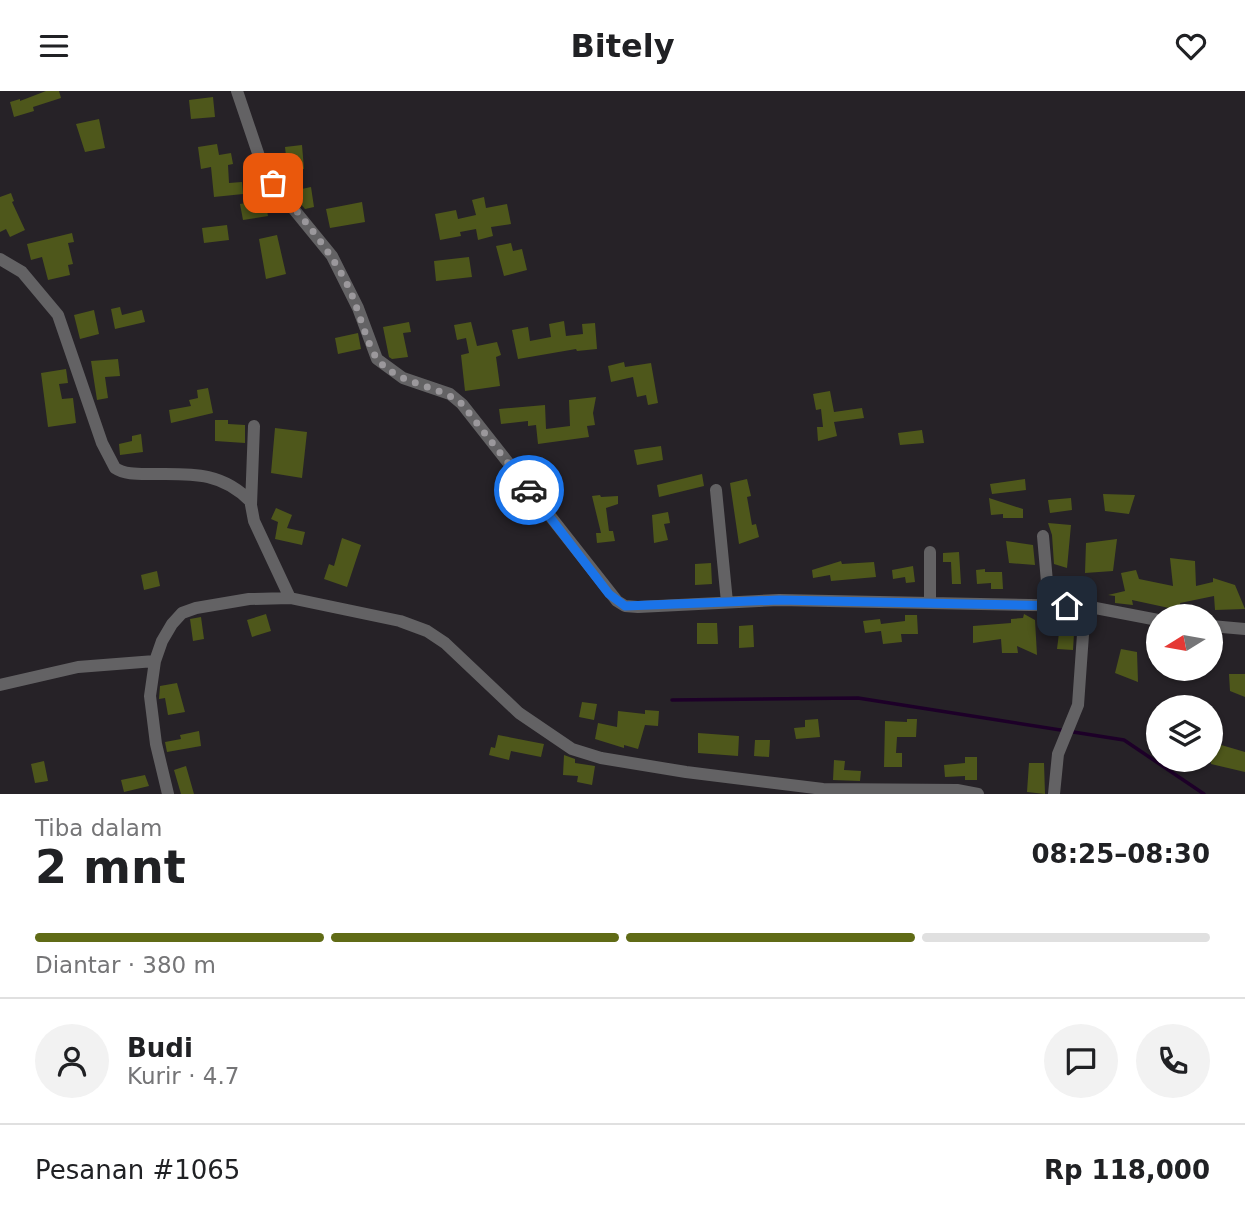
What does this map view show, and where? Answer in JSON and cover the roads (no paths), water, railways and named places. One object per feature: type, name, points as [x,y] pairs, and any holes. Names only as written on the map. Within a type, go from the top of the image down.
[{"type":"street","points":[[237,91],[265,174],[332,256],[358,308],[377,359],[403,378],[450,394],[462,404],[617,601],[625,606],[779,600],[930,602],[1085,606],[1146,618]]},
{"type":"street","points":[[0,259],[22,272],[58,314],[102,443],[115,468],[132,474],[196,474],[224,481],[239,489],[251,502]]},
{"type":"street","points":[[254,426],[251,502],[259,536],[290,598]]},
{"type":"street","points":[[716,490],[727,602]]},
{"type":"street","points":[[1042,536],[1049,605]]},
{"type":"street","points":[[930,552],[930,602]]},
{"type":"street","points":[[168,794],[152,721],[151,687],[155,661],[162,641],[182,613],[249,599],[290,598],[400,621],[427,631],[445,643],[519,713],[572,749],[601,758],[686,772],[823,789],[957,790],[978,794]]},
{"type":"street","points":[[1054,794],[1061,742],[1074,716],[1079,694],[1085,606]]},
{"type":"street","points":[[1223,628],[1245,629]]},
{"type":"street","points":[[0,685],[78,667],[155,661]]},
{"type":"waterway","points":[[672,700],[858,698],[1124,740],[1204,794]]}]
